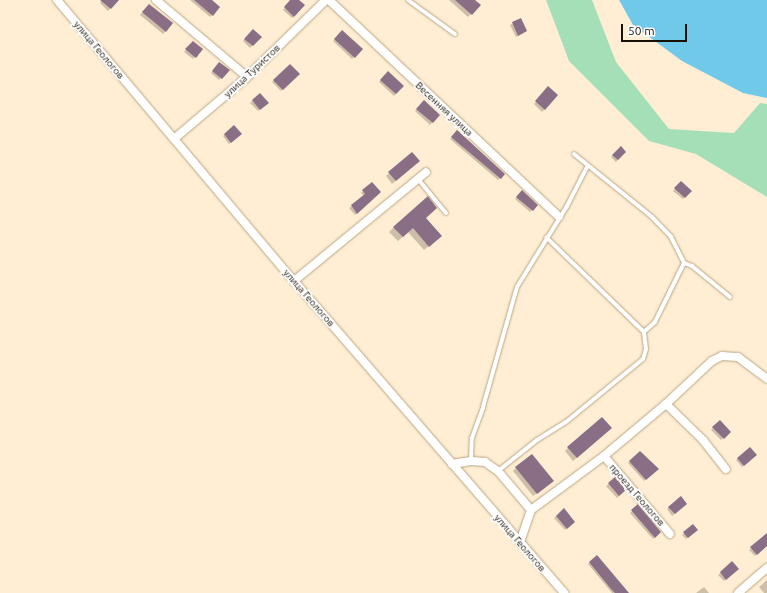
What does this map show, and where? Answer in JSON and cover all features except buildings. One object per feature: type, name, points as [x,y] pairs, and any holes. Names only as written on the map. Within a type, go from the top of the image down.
[{"type":"street","name":"улица Геологов","points":[[57,0],[294,281],[564,593]]},
{"type":"street","points":[[156,0],[247,77]]},
{"type":"street","name":"улица Туристов","points":[[174,138],[247,77],[326,0]]},
{"type":"street","name":"Весенняя улица","points":[[329,0],[560,217]]},
{"type":"street","points":[[294,281],[426,172]]},
{"type":"street","points":[[520,542],[531,510],[604,456],[666,404],[712,361],[722,356],[738,357],[767,379]]},
{"type":"street","points":[[666,404],[703,440],[726,469]]},
{"type":"street","name":"проезд Геологов","points":[[604,456],[670,534]]},
{"type":"street","points":[[452,464],[471,461],[485,462],[498,471],[531,510]]},
{"type":"street","points":[[739,593],[767,568]]},
{"type":"lane","points":[[408,0],[455,34]]},
{"type":"lane","points":[[574,154],[587,167],[652,217],[671,237],[684,263],[692,266],[730,297]]},
{"type":"lane","points":[[471,461],[472,438],[483,407],[517,287],[546,237],[560,217],[587,167]]},
{"type":"lane","points":[[418,179],[446,213]]},
{"type":"lane","points":[[498,471],[537,440],[566,422],[643,359],[646,349],[644,332],[546,237]]},
{"type":"lane","points":[[644,332],[655,322],[684,263]]},
{"type":"green space","points":[[546,0],[592,0],[616,62],[669,129],[734,133],[760,103],[767,104],[767,197],[696,154],[649,141],[569,61]]},
{"type":"water","points":[[619,0],[767,0],[767,98],[743,93],[682,61],[633,25]]}]
